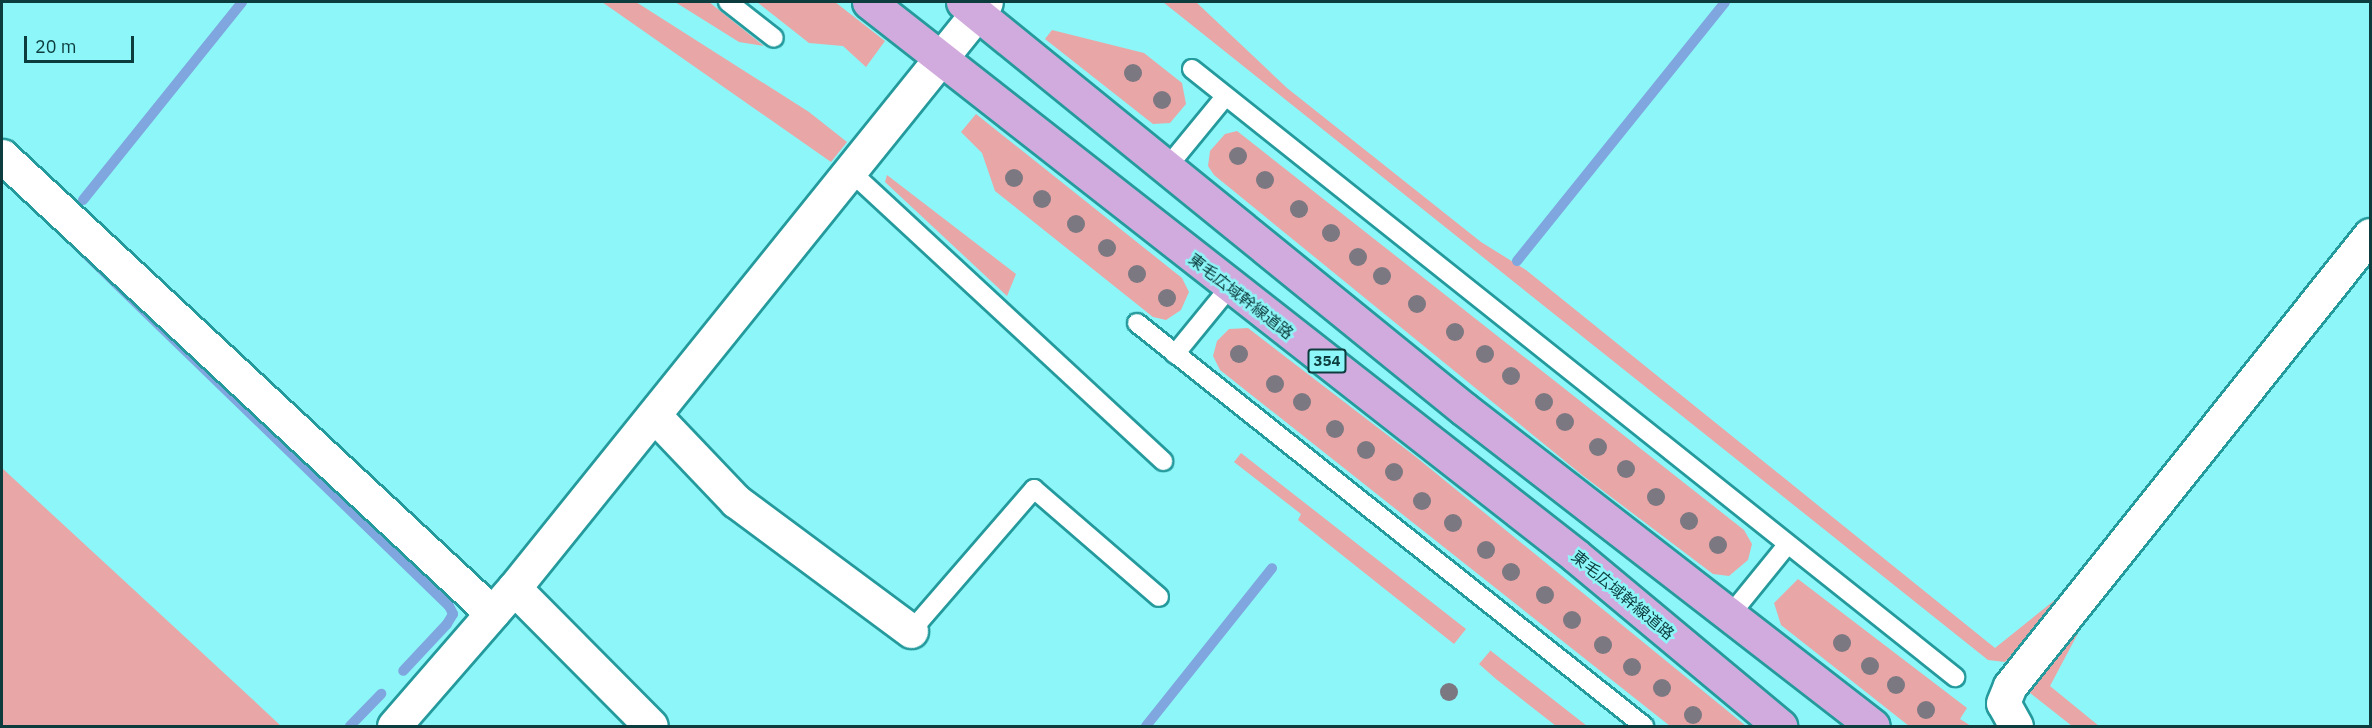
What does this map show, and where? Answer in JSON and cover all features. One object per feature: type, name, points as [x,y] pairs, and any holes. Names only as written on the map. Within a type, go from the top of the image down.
[{"type":"highway","name":"東毛広域幹線道路","points":[[869,2],[1229,288],[1443,450],[1780,726]]},
{"type":"highway","points":[[975,5],[1464,409],[1873,726]]},
{"type":"street","points":[[394,726],[514,588],[654,416],[939,59],[975,5]]},
{"type":"street","points":[[2,156],[492,613]]},
{"type":"street","points":[[2016,726],[2003,703],[2010,686],[2370,235]]},
{"type":"street","points":[[654,416],[736,501],[911,631]]},
{"type":"street","points":[[514,588],[651,726]]},
{"type":"lane","points":[[728,2],[774,38]]},
{"type":"lane","points":[[1192,69],[1224,98],[1955,677]]},
{"type":"lane","points":[[1169,165],[1224,98]]},
{"type":"lane","points":[[850,171],[1163,461]]},
{"type":"lane","points":[[1175,354],[1229,288]]},
{"type":"lane","points":[[1137,323],[1644,726]]},
{"type":"lane","points":[[911,631],[1034,489],[1159,597]]},
{"type":"lane","points":[[1731,614],[1787,545]]},
{"type":"shaded area","points":[[602,2],[636,2],[809,112],[847,142],[831,162]]},
{"type":"shaded area","points":[[675,2],[709,2],[764,46],[739,42]]},
{"type":"shaded area","points":[[757,2],[835,2],[885,41],[866,67],[843,46],[809,43]]},
{"type":"shaded area","points":[[1163,2],[1196,2],[1287,88],[1481,242],[1526,270],[1995,648],[2071,587],[2005,662],[1988,660]]},
{"type":"shaded area","points":[[1052,30],[1144,53],[1182,83],[1186,104],[1170,123],[1153,124],[1045,39]]},
{"type":"shaded area","points":[[976,114],[1182,278],[1189,292],[1181,310],[1166,320],[1153,317],[995,191],[982,153],[961,132]]},
{"type":"shaded area","points":[[1237,131],[1744,530],[1752,544],[1748,560],[1729,576],[1713,574],[1582,475],[1214,175],[1208,166],[1210,151],[1225,134]]},
{"type":"shaded area","points":[[887,175],[1016,274],[1007,296],[885,182]]},
{"type":"shaded area","points":[[1248,328],[1416,457],[1746,726],[1670,726],[1220,370],[1213,356],[1217,341],[1229,329]]},
{"type":"shaded area","points":[[1241,453],[1466,629],[1454,644],[1298,520],[1301,514],[1234,462]]},
{"type":"shaded area","points":[[2,468],[250,697],[281,726],[2,726]]},
{"type":"shaded area","points":[[1798,579],[1967,708],[1960,719],[1971,726],[1909,726],[1781,625],[1774,603]]},
{"type":"shaded area","points":[[2084,622],[2050,686],[2099,726],[2072,726],[2025,689],[2063,638]]},
{"type":"shaded area","points":[[1491,650],[1587,726],[1556,726],[1496,679],[1479,664]]},
{"type":"waterway","points":[[83,200],[242,2]]},
{"type":"waterway","points":[[1517,261],[1725,2]]},
{"type":"waterway","points":[[62,231],[449,606],[453,614],[447,624],[403,671]]},
{"type":"waterway","points":[[1146,726],[1272,568]]},
{"type":"waterway","points":[[350,726],[381,694]]}]
